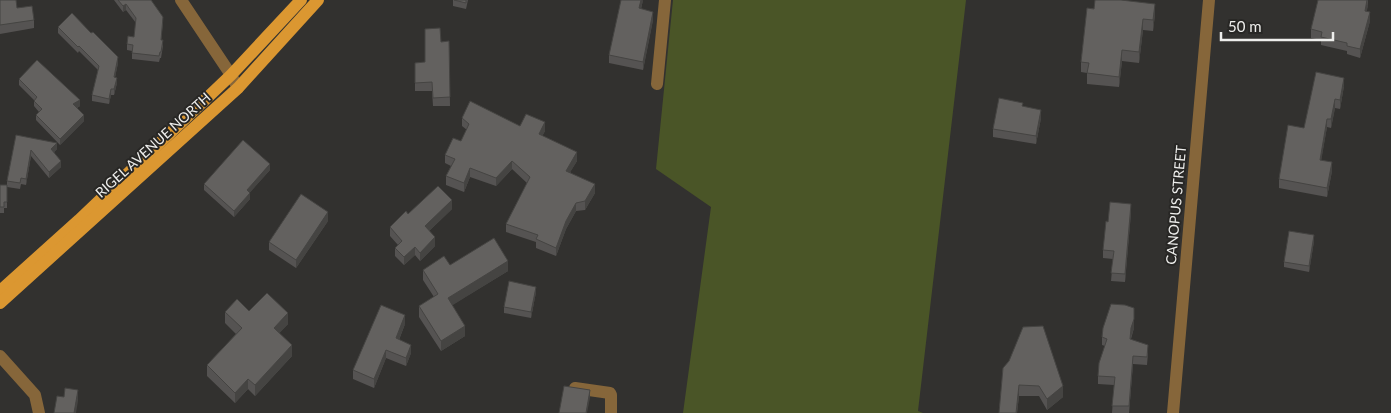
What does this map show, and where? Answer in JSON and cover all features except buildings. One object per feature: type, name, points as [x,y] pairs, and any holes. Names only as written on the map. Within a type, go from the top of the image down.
[{"type":"main road","name":"RIGEL AVENUE NORTH","points":[[0,291],[86,213],[231,74],[301,0]]},
{"type":"main road","name":"RIGEL AVENUE NORTH","points":[[0,304],[238,88],[318,0]]},
{"type":"street","points":[[181,0],[231,74],[238,88]]},
{"type":"street","points":[[657,84],[665,0]]},
{"type":"street","name":"CANOPUS STREET","points":[[1173,413],[1209,0]]},
{"type":"street","points":[[0,356],[35,395],[39,413]]},
{"type":"street","points":[[565,386],[610,393],[611,413]]},
{"type":"green space","points":[[673,0],[966,0],[918,411],[923,413],[683,413],[711,207],[656,169]]}]
